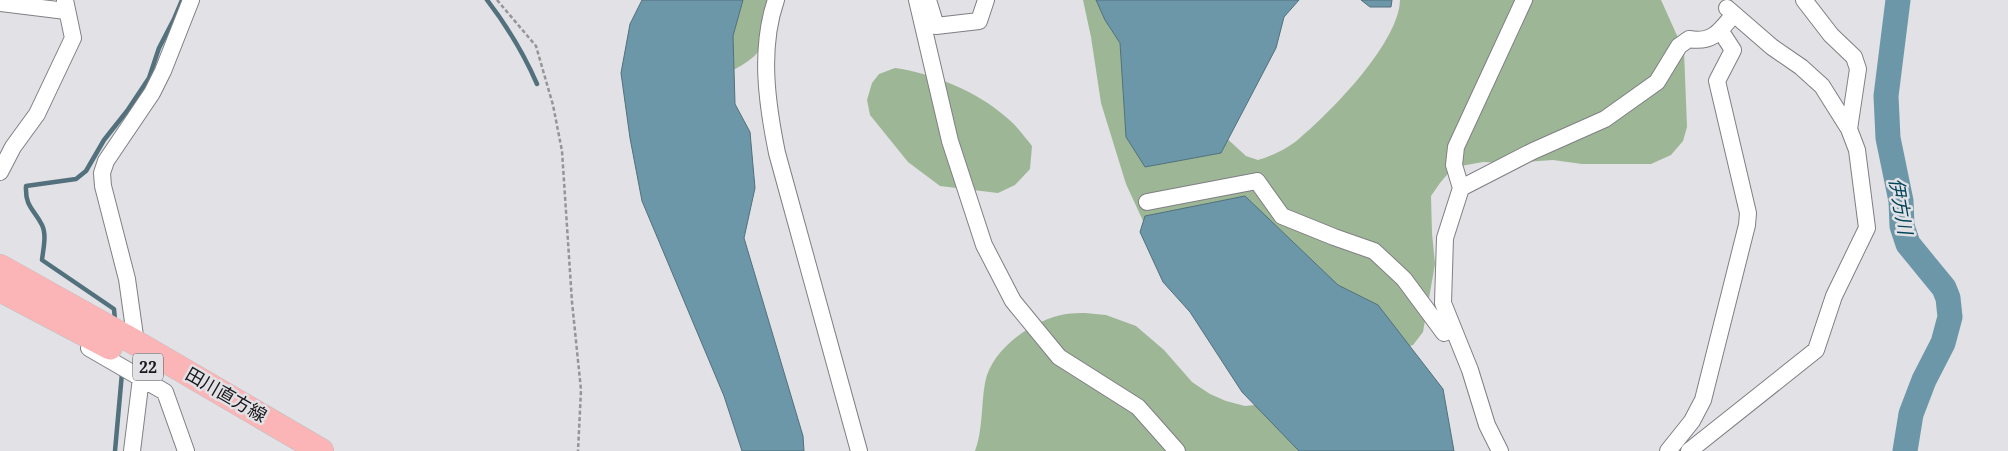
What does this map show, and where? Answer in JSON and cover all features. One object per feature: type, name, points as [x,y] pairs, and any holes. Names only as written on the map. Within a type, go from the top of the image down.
[{"type":"main road","name":"田川直方線","points":[[0,267],[136,343],[321,451]]},
{"type":"main road","name":"田川直方線","points":[[1,298],[136,360],[293,451]]},
{"type":"street","points":[[136,343],[127,279],[103,186],[102,173],[106,161],[152,93],[192,0]]},
{"type":"street","points":[[776,0],[766,53],[770,121],[777,153],[859,451]]},
{"type":"street","points":[[917,0],[950,141],[984,244],[1013,301],[1059,357],[1138,407],[1177,451]]},
{"type":"street","points":[[928,0],[936,26],[979,21],[986,0]]},
{"type":"street","points":[[1500,451],[1487,425],[1470,370],[1443,303],[1445,238],[1461,188],[1454,165],[1456,147],[1524,0]]},
{"type":"street","points":[[1804,0],[1831,35],[1854,57],[1858,69],[1849,128]]},
{"type":"street","points":[[0,3],[66,5],[73,38],[37,114],[13,147],[0,172]]},
{"type":"street","points":[[1461,188],[1605,119],[1657,82],[1679,46],[1689,39],[1700,41],[1709,39],[1720,30],[1726,5],[1772,47],[1801,67],[1822,86],[1849,128],[1857,150],[1867,228],[1834,296],[1816,350],[1689,451]]},
{"type":"street","points":[[1668,451],[1692,421],[1703,400],[1747,224],[1748,213],[1717,81],[1733,50],[1720,30]]},
{"type":"street","points":[[1147,202],[1257,181],[1282,216],[1374,251],[1404,279],[1444,332],[1453,328]]},
{"type":"street","points":[[1,298],[165,392],[186,451]]},
{"type":"street","points":[[132,451],[141,378]]},
{"type":"path","points":[[497,0],[536,46],[553,105],[562,151],[572,302],[581,390],[578,451]]},
{"type":"green space","points":[[655,0],[770,0],[767,36],[758,52],[752,58],[713,80]]},
{"type":"green space","points":[[1083,0],[1172,0],[1222,134],[1246,156],[1258,160],[1291,145],[1346,93],[1377,55],[1389,35],[1397,17],[1400,0],[1661,0],[1684,51],[1687,127],[1683,141],[1671,155],[1651,164],[1582,164],[1553,160],[1508,163],[1483,162],[1461,166],[1450,171],[1431,196],[1435,264],[1423,332],[1413,345],[1389,353],[1144,223],[1126,184],[1101,103],[1091,37]]},
{"type":"green space","points":[[895,68],[924,74],[954,85],[995,108],[1020,131],[1032,146],[1030,169],[1015,185],[998,193],[940,186],[908,162],[870,115],[867,100],[872,83],[879,74]]},
{"type":"green space","points":[[1066,314],[1106,315],[1136,326],[1164,350],[1192,382],[1210,394],[1226,401],[1245,406],[1304,400],[1410,451],[975,451],[978,443],[985,383],[989,370],[996,359],[1016,338],[1041,322]]},
{"type":"water","points":[[642,0],[743,0],[733,36],[735,104],[750,132],[755,188],[744,238],[803,436],[804,451],[742,451],[724,396],[642,201],[630,138],[621,73],[630,24]]},
{"type":"water","points":[[1096,0],[1299,0],[1284,17],[1276,48],[1221,153],[1145,167],[1126,137],[1120,43],[1105,20]]},
{"type":"water","points":[[1361,0],[1392,0],[1391,7],[1370,7]]},
{"type":"water","points":[[1245,196],[1338,285],[1378,305],[1443,389],[1454,451],[1299,451],[1242,392],[1190,312],[1163,282],[1140,232],[1145,216]]},
{"type":"waterway","points":[[115,320],[114,309],[42,260],[44,233],[42,225],[27,199],[26,186],[76,179],[86,171],[104,140],[127,111],[149,78],[159,48],[182,0]]},
{"type":"waterway","points":[[487,0],[515,41],[537,84]]},
{"type":"waterway","name":"伊方川","points":[[1898,0],[1886,96],[1888,138],[1901,201],[1902,226],[1908,244],[1944,288],[1948,298],[1950,317],[1943,343],[1924,380],[1911,414],[1905,451]]},
{"type":"waterway","points":[[115,451],[122,373]]}]
